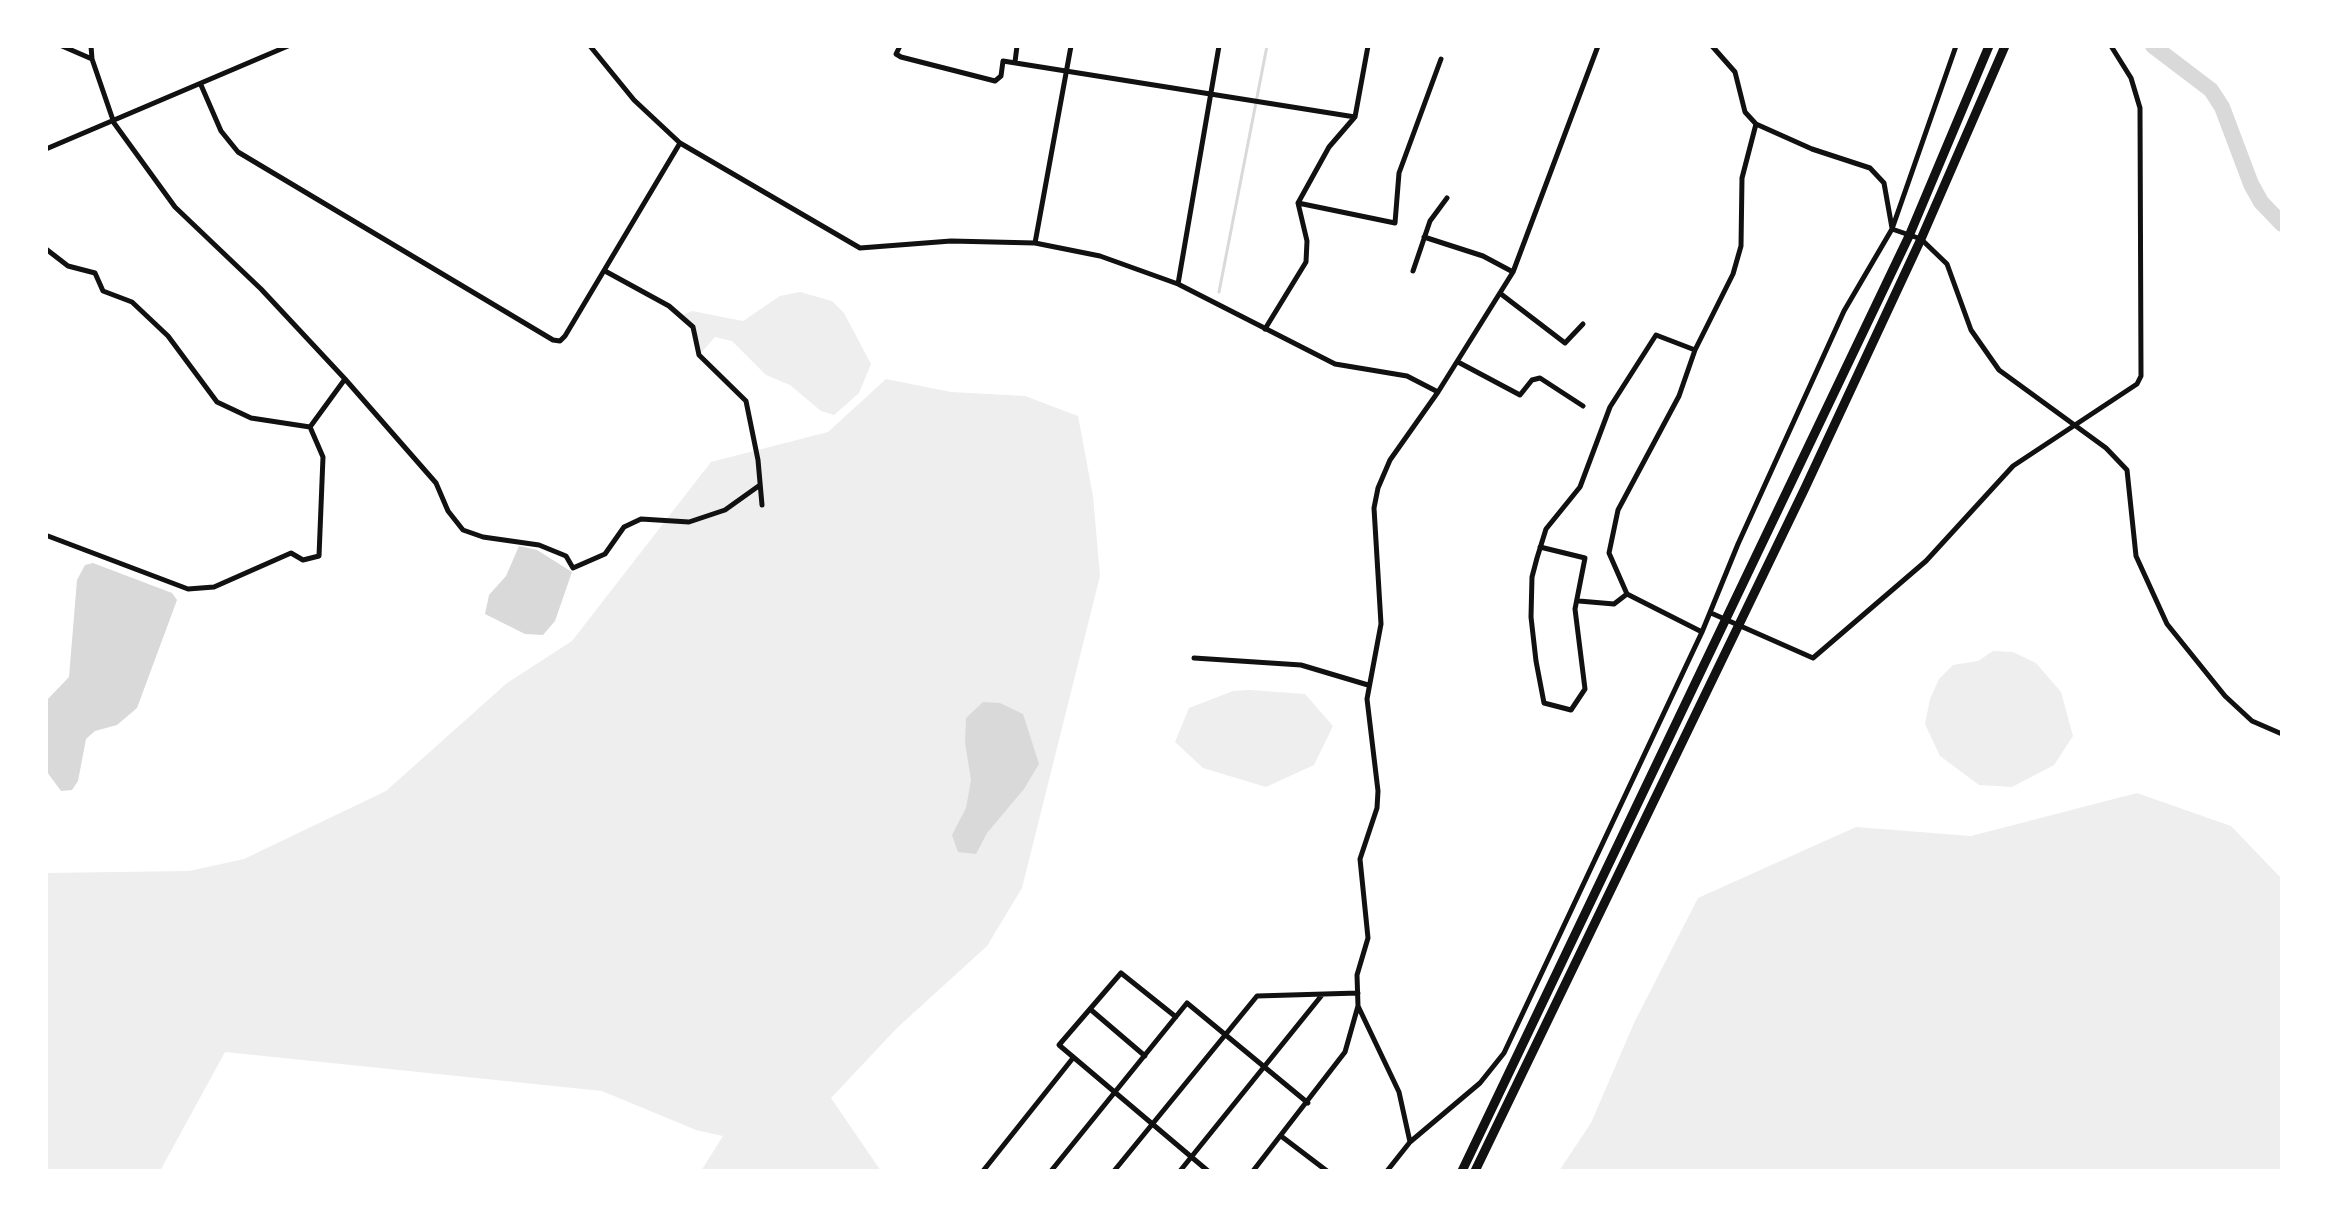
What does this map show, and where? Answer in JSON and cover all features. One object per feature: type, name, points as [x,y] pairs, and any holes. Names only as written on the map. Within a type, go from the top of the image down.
[{"type":"highway","points":[[1462,1171],[1909,236],[1989,46]]},
{"type":"highway","points":[[1475,1171],[1740,623],[1921,239],[2005,46]]},
{"type":"street","points":[[62,46],[92,59]]},
{"type":"street","points":[[91,46],[92,59],[114,123],[175,207],[261,289],[345,379],[436,483],[448,511],[463,530],[539,545],[566,556],[573,568],[605,554],[624,527],[641,519],[689,522],[725,510],[760,485]]},
{"type":"street","points":[[46,149],[114,123],[288,46]]},
{"type":"street","points":[[590,46],[634,100],[680,143],[860,248],[951,241],[1035,243],[1100,256],[1178,284],[1335,364],[1407,376],[1438,392]]},
{"type":"street","points":[[900,46],[896,54],[901,57],[995,81],[1001,76],[1003,61],[1015,62],[1355,117]]},
{"type":"street","points":[[1015,62],[1017,46]]},
{"type":"street","points":[[1035,243],[1071,46]]},
{"type":"street","points":[[1178,284],[1219,46]]},
{"type":"street","points":[[1265,329],[1306,262],[1307,241],[1298,203],[1329,147],[1355,117],[1368,46]]},
{"type":"street","points":[[1253,1171],[1345,1052],[1358,1006],[1357,975],[1368,938],[1360,859],[1377,808],[1378,791],[1367,725],[1368,685],[1381,624],[1374,508],[1378,488],[1390,460],[1458,362],[1513,272],[1598,46]]},
{"type":"street","points":[[1712,46],[1735,72],[1745,112],[1756,124],[1812,149],[1870,168],[1884,183],[1892,229]]},
{"type":"street","points":[[1387,1171],[1410,1142],[1480,1083],[1504,1053],[1711,613],[1738,544],[1844,311],[1892,229],[1956,46]]},
{"type":"street","points":[[1711,613],[1740,623],[1759,635],[1813,658],[1926,561],[2013,466],[2137,384],[2141,376],[2140,108],[2131,78],[2111,46]]},
{"type":"street","points":[[1298,203],[1395,223],[1399,173],[1441,59]]},
{"type":"street","points":[[201,85],[221,131],[238,152],[374,236],[553,340],[560,341],[680,143]]},
{"type":"street","points":[[1702,632],[1627,594],[1609,553],[1618,510],[1679,396],[1695,350],[1733,274],[1741,246],[1742,178],[1756,124]]},
{"type":"street","points":[[1413,271],[1430,221],[1447,198]]},
{"type":"street","points":[[1892,229],[1921,239],[1947,264],[1971,330],[1999,370],[2106,448],[2127,470],[2136,556],[2177,640],[2225,696],[2252,721],[2282,734]]},
{"type":"street","points":[[1424,237],[1483,256],[1513,272]]},
{"type":"street","points":[[46,249],[68,266],[95,273],[103,291],[132,302],[168,336],[217,402],[251,418],[310,427]]},
{"type":"street","points":[[605,271],[669,306],[693,327],[699,355],[746,401],[752,416],[762,505]]},
{"type":"street","points":[[1501,294],[1565,343],[1583,324]]},
{"type":"street","points":[[1540,547],[1585,558],[1575,609],[1585,689],[1571,710],[1544,703],[1531,617],[1532,577],[1540,547],[1546,529],[1580,487],[1610,407],[1656,335],[1695,350]]},
{"type":"street","points":[[1458,362],[1520,395],[1532,380],[1540,378],[1583,406]]},
{"type":"street","points":[[310,427],[345,379]]},
{"type":"street","points":[[47,536],[188,589],[214,587],[291,553],[303,560],[319,556],[323,457],[310,427]]},
{"type":"street","points":[[1579,601],[1614,604],[1627,594]]},
{"type":"street","points":[[1194,658],[1301,665],[1368,685]]},
{"type":"street","points":[[1176,1017],[1121,973],[1059,1045],[1208,1171]]},
{"type":"street","points":[[1114,1171],[1257,996],[1358,993]]},
{"type":"street","points":[[1180,1171],[1266,1068],[1322,994]]},
{"type":"street","points":[[1051,1171],[1187,1003],[1308,1103]]},
{"type":"street","points":[[1358,1006],[1399,1092],[1410,1142]]},
{"type":"street","points":[[1090,1009],[1145,1056]]},
{"type":"street","points":[[983,1171],[1073,1058]]},
{"type":"street","points":[[1281,1136],[1327,1171]]},
{"type":"shaded area","points":[[800,292],[832,301],[844,313],[871,364],[859,393],[834,415],[821,411],[790,385],[766,375],[732,341],[715,337],[699,355],[693,327],[680,316],[692,311],[743,321],[780,296]]},
{"type":"shaded area","points":[[886,379],[951,392],[1025,396],[1078,416],[1093,496],[1100,576],[1022,888],[987,946],[897,1028],[831,1098],[881,1171],[701,1171],[723,1136],[696,1130],[602,1091],[225,1052],[160,1171],[46,1171],[46,873],[189,871],[244,859],[386,791],[507,683],[572,641],[711,462],[828,432]]},
{"type":"shaded area","points":[[519,546],[537,550],[572,572],[555,621],[543,635],[525,634],[485,614],[489,595],[506,576]]},
{"type":"shaded area","points":[[93,563],[172,593],[177,600],[137,708],[117,725],[95,731],[86,739],[78,781],[72,790],[61,791],[47,772],[46,701],[69,677],[77,580],[85,565]]},
{"type":"shaded area","points":[[1993,651],[2013,652],[2036,663],[2061,692],[2073,736],[2054,765],[2012,787],[1979,785],[1940,756],[1925,724],[1930,699],[1939,679],[1953,665],[1978,661]]},
{"type":"shaded area","points":[[1233,691],[1305,694],[1333,726],[1314,765],[1266,787],[1203,768],[1175,742],[1189,708]]},
{"type":"shaded area","points":[[983,702],[1000,703],[1023,714],[1039,764],[1024,789],[987,833],[976,854],[958,852],[952,835],[966,808],[971,780],[965,743],[966,718]]},
{"type":"shaded area","points":[[2137,793],[2231,826],[2282,879],[2282,1171],[1559,1171],[1591,1123],[1634,1023],[1698,898],[1856,827],[1971,836]]},
{"type":"waterway","points":[[1219,292],[1267,46]]},
{"type":"waterway","points":[[2153,46],[2211,90],[2222,107],[2251,184],[2261,202],[2282,224]]}]
